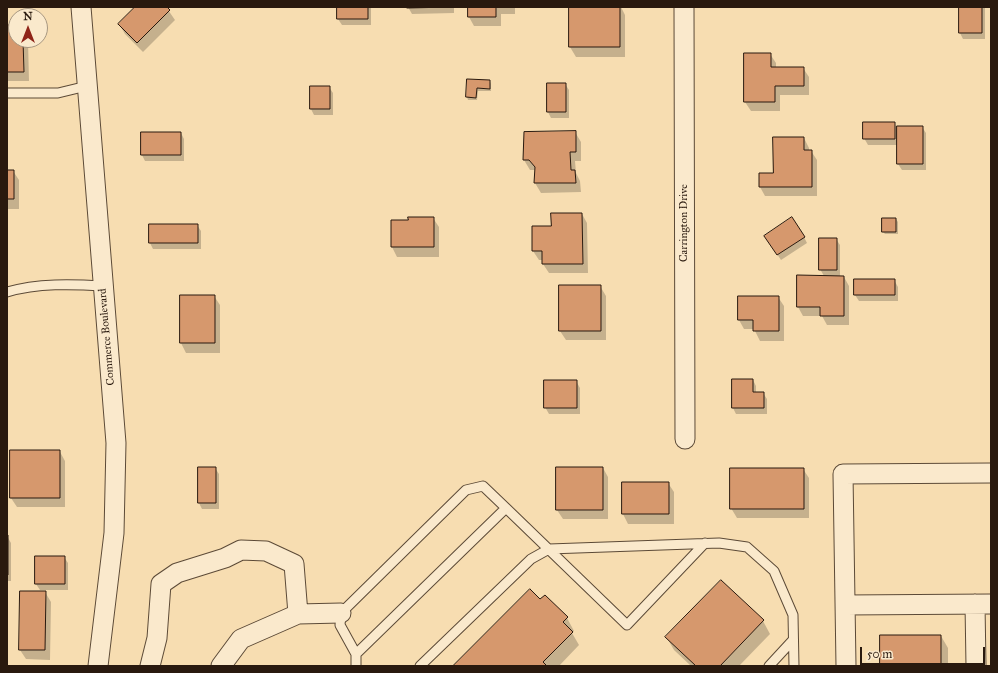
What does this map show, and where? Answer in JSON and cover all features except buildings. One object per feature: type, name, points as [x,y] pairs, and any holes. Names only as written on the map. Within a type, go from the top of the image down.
[{"type":"street","name":"Commerce Boulevard","points":[[81,7],[116,450],[114,533],[98,666]]},
{"type":"street","name":"Carrington Drive","points":[[684,7],[685,439]]},
{"type":"street","points":[[846,666],[842,474],[991,473]]},
{"type":"street","points":[[150,666],[157,638],[161,584],[177,574],[225,558],[241,550],[266,551],[294,564],[298,614]]},
{"type":"street","points":[[845,605],[983,604],[976,666]]},
{"type":"street","points":[[221,666],[241,639],[298,614],[341,613]]},
{"type":"lane","points":[[7,93],[58,93],[87,86]]},
{"type":"lane","points":[[7,292],[22,287],[78,284],[103,286]]},
{"type":"lane","points":[[356,666],[356,654],[340,625],[341,613],[466,490],[483,486],[627,625],[705,543]]},
{"type":"lane","points":[[356,654],[506,508]]},
{"type":"lane","points":[[420,666],[531,559],[549,550],[719,542],[747,547],[774,571],[793,615],[794,666]]},
{"type":"lane","points":[[769,666],[794,640]]}]
